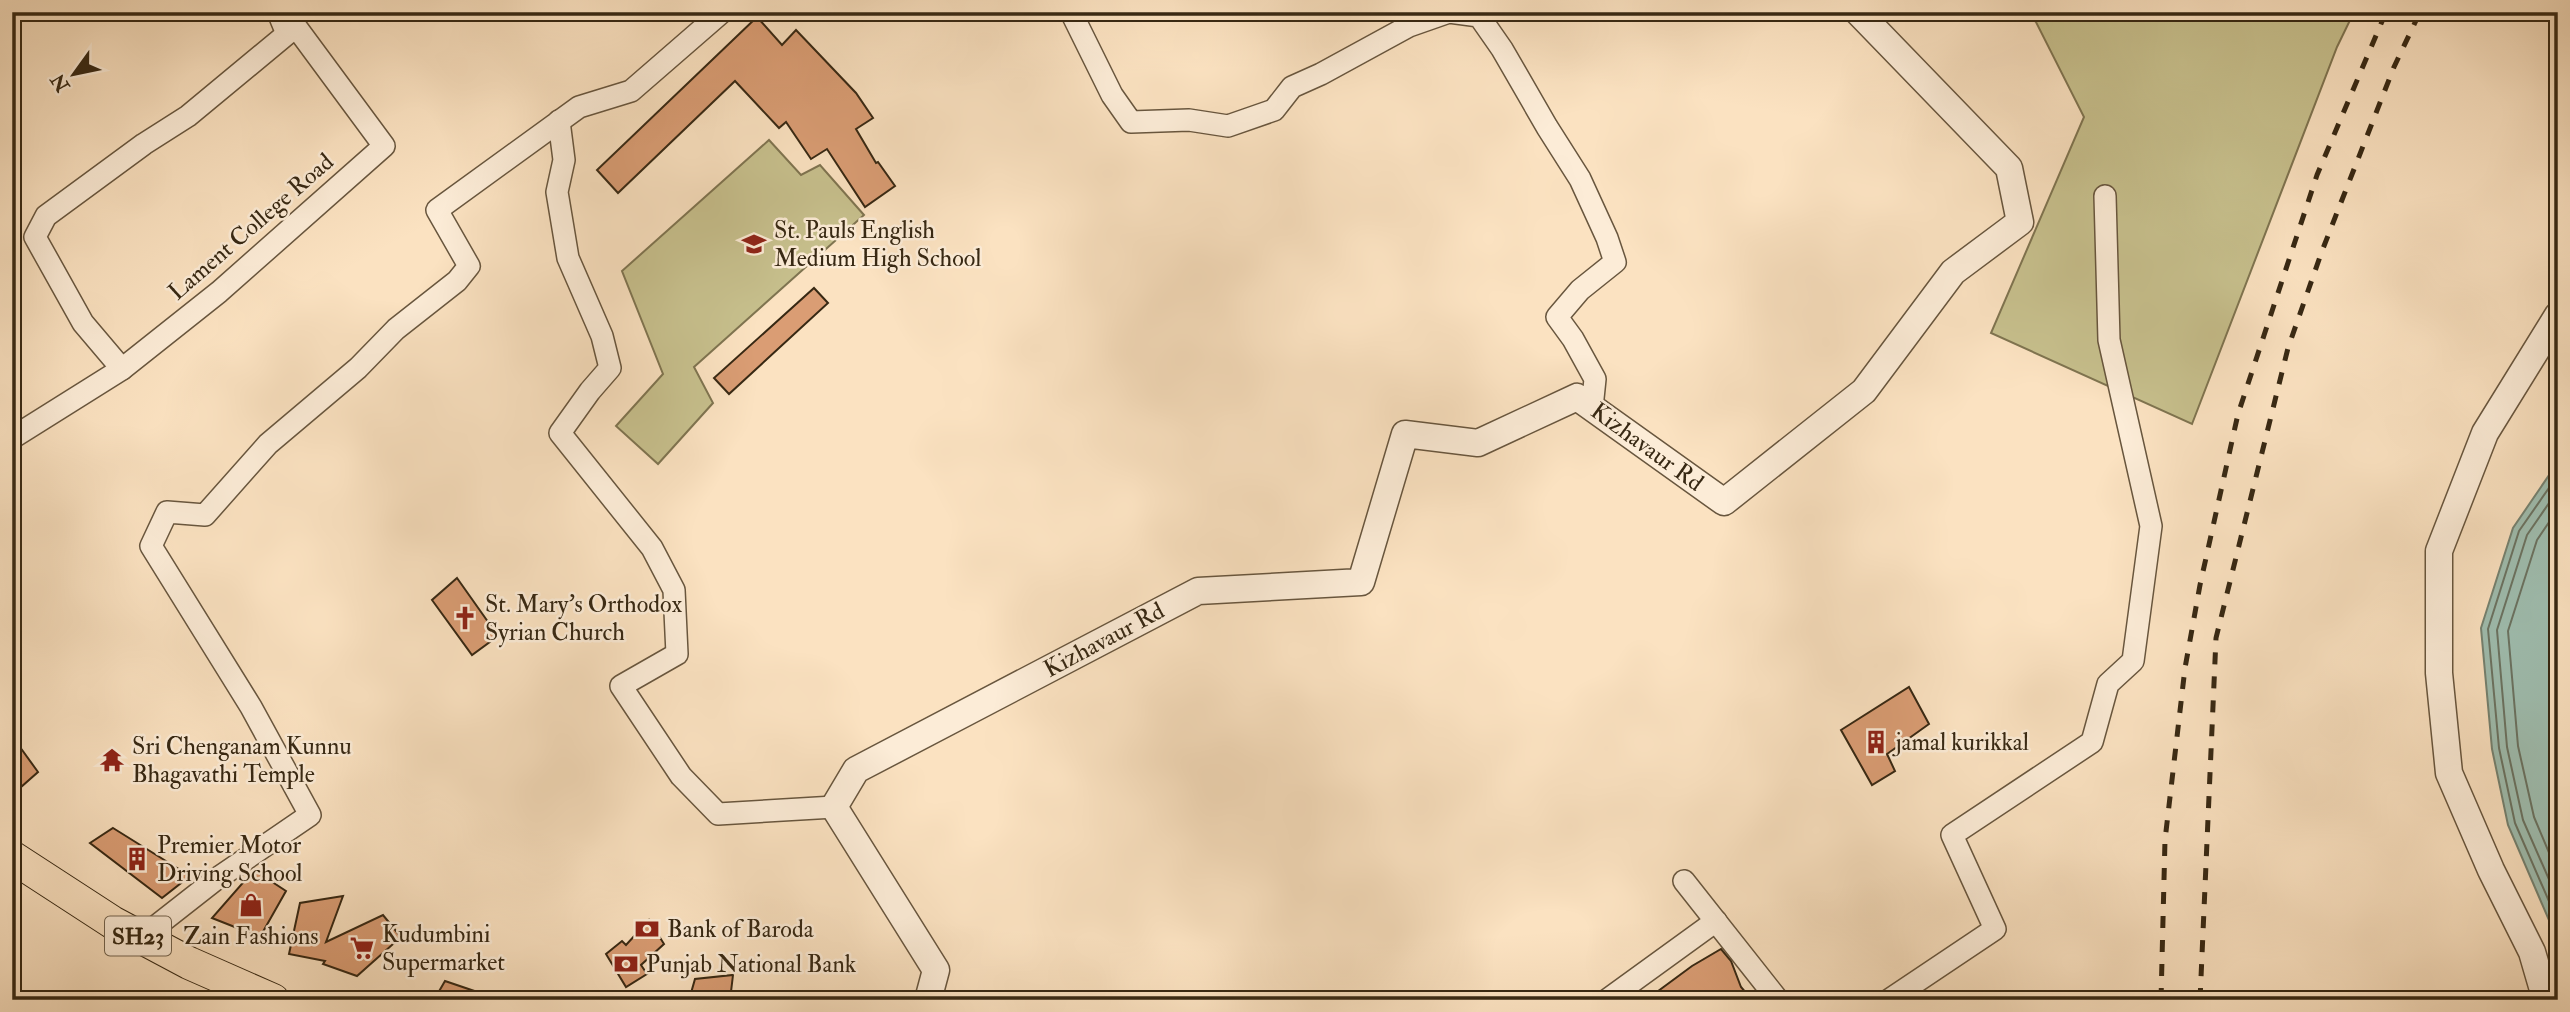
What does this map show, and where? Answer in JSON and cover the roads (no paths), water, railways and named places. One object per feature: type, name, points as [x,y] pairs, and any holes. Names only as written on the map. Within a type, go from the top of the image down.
[{"type":"main road","name":"SH23","points":[[12,857],[112,922],[189,963],[273,1000]]},
{"type":"street","points":[[122,369],[83,324],[35,237],[46,216],[144,144],[188,116],[287,34],[278,12]]},
{"type":"street","name":"Lament College Road","points":[[12,438],[122,369],[219,292],[384,146],[285,12]]},
{"type":"street","points":[[142,937],[215,880],[310,814],[251,707],[151,546],[167,512],[205,515],[268,444],[358,368],[396,330],[457,281],[469,266],[437,210],[579,107],[631,91],[722,12]]},
{"type":"street","points":[[1071,12],[1112,95],[1132,122],[1189,120],[1228,126],[1274,110],[1292,87],[1409,26],[1449,12],[1479,16],[1502,49],[1580,179],[1615,262],[1580,290],[1557,317],[1573,339],[1595,379],[1592,408]]},
{"type":"street","name":"Kizhavaur Rd","points":[[834,807],[856,769],[1198,591],[1360,582],[1405,434],[1478,443],[1577,397],[1724,502],[1864,391],[1953,272],[2020,222],[2009,168],[1858,12]]},
{"type":"street","points":[[559,121],[564,160],[557,192],[568,258],[602,336],[610,368],[560,433],[652,548],[674,590],[677,654],[621,686],[681,776],[718,814],[834,807],[936,970],[928,1000]]},
{"type":"street","points":[[1889,1000],[1995,929],[1952,835],[2092,742],[2108,684],[2133,661],[2151,526],[2109,340],[2105,196]]},
{"type":"street","points":[[2546,1000],[2532,952],[2491,870],[2449,773],[2439,673],[2439,551],[2485,433],[2558,315]]},
{"type":"street","points":[[1684,881],[1778,1000]]},
{"type":"street","points":[[1607,1000],[1716,921]]},
{"type":"water","points":[[2558,462],[2558,941],[2508,825],[2492,749],[2481,628],[2513,528]]},
{"type":"railway","points":[[2161,1000],[2165,840],[2185,668],[2200,585],[2238,414],[2317,175],[2386,12]]},
{"type":"railway","points":[[2200,1000],[2216,638],[2288,348],[2322,251],[2394,67],[2420,12]]},
{"type":"place","name":"St. Pauls English Medium High School","points":[[754,244]]},
{"type":"place","name":"St. Mary's Orthodox Syrian Church","points":[[465,618]]},
{"type":"place","name":"jamal kurikkal","points":[[1876,742]]},
{"type":"place","name":"Sri Chenganam Kunnu Bhagavathi Temple","points":[[112,760]]},
{"type":"place","name":"Premier Motor Driving School","points":[[137,859]]},
{"type":"place","name":"Zain Fashions","points":[[251,905]]},
{"type":"place","name":"Bank of Baroda","points":[[647,929]]},
{"type":"place","name":"Kudumbini Supermarket","points":[[362,948]]},
{"type":"place","name":"Punjab National Bank","points":[[626,964]]}]
